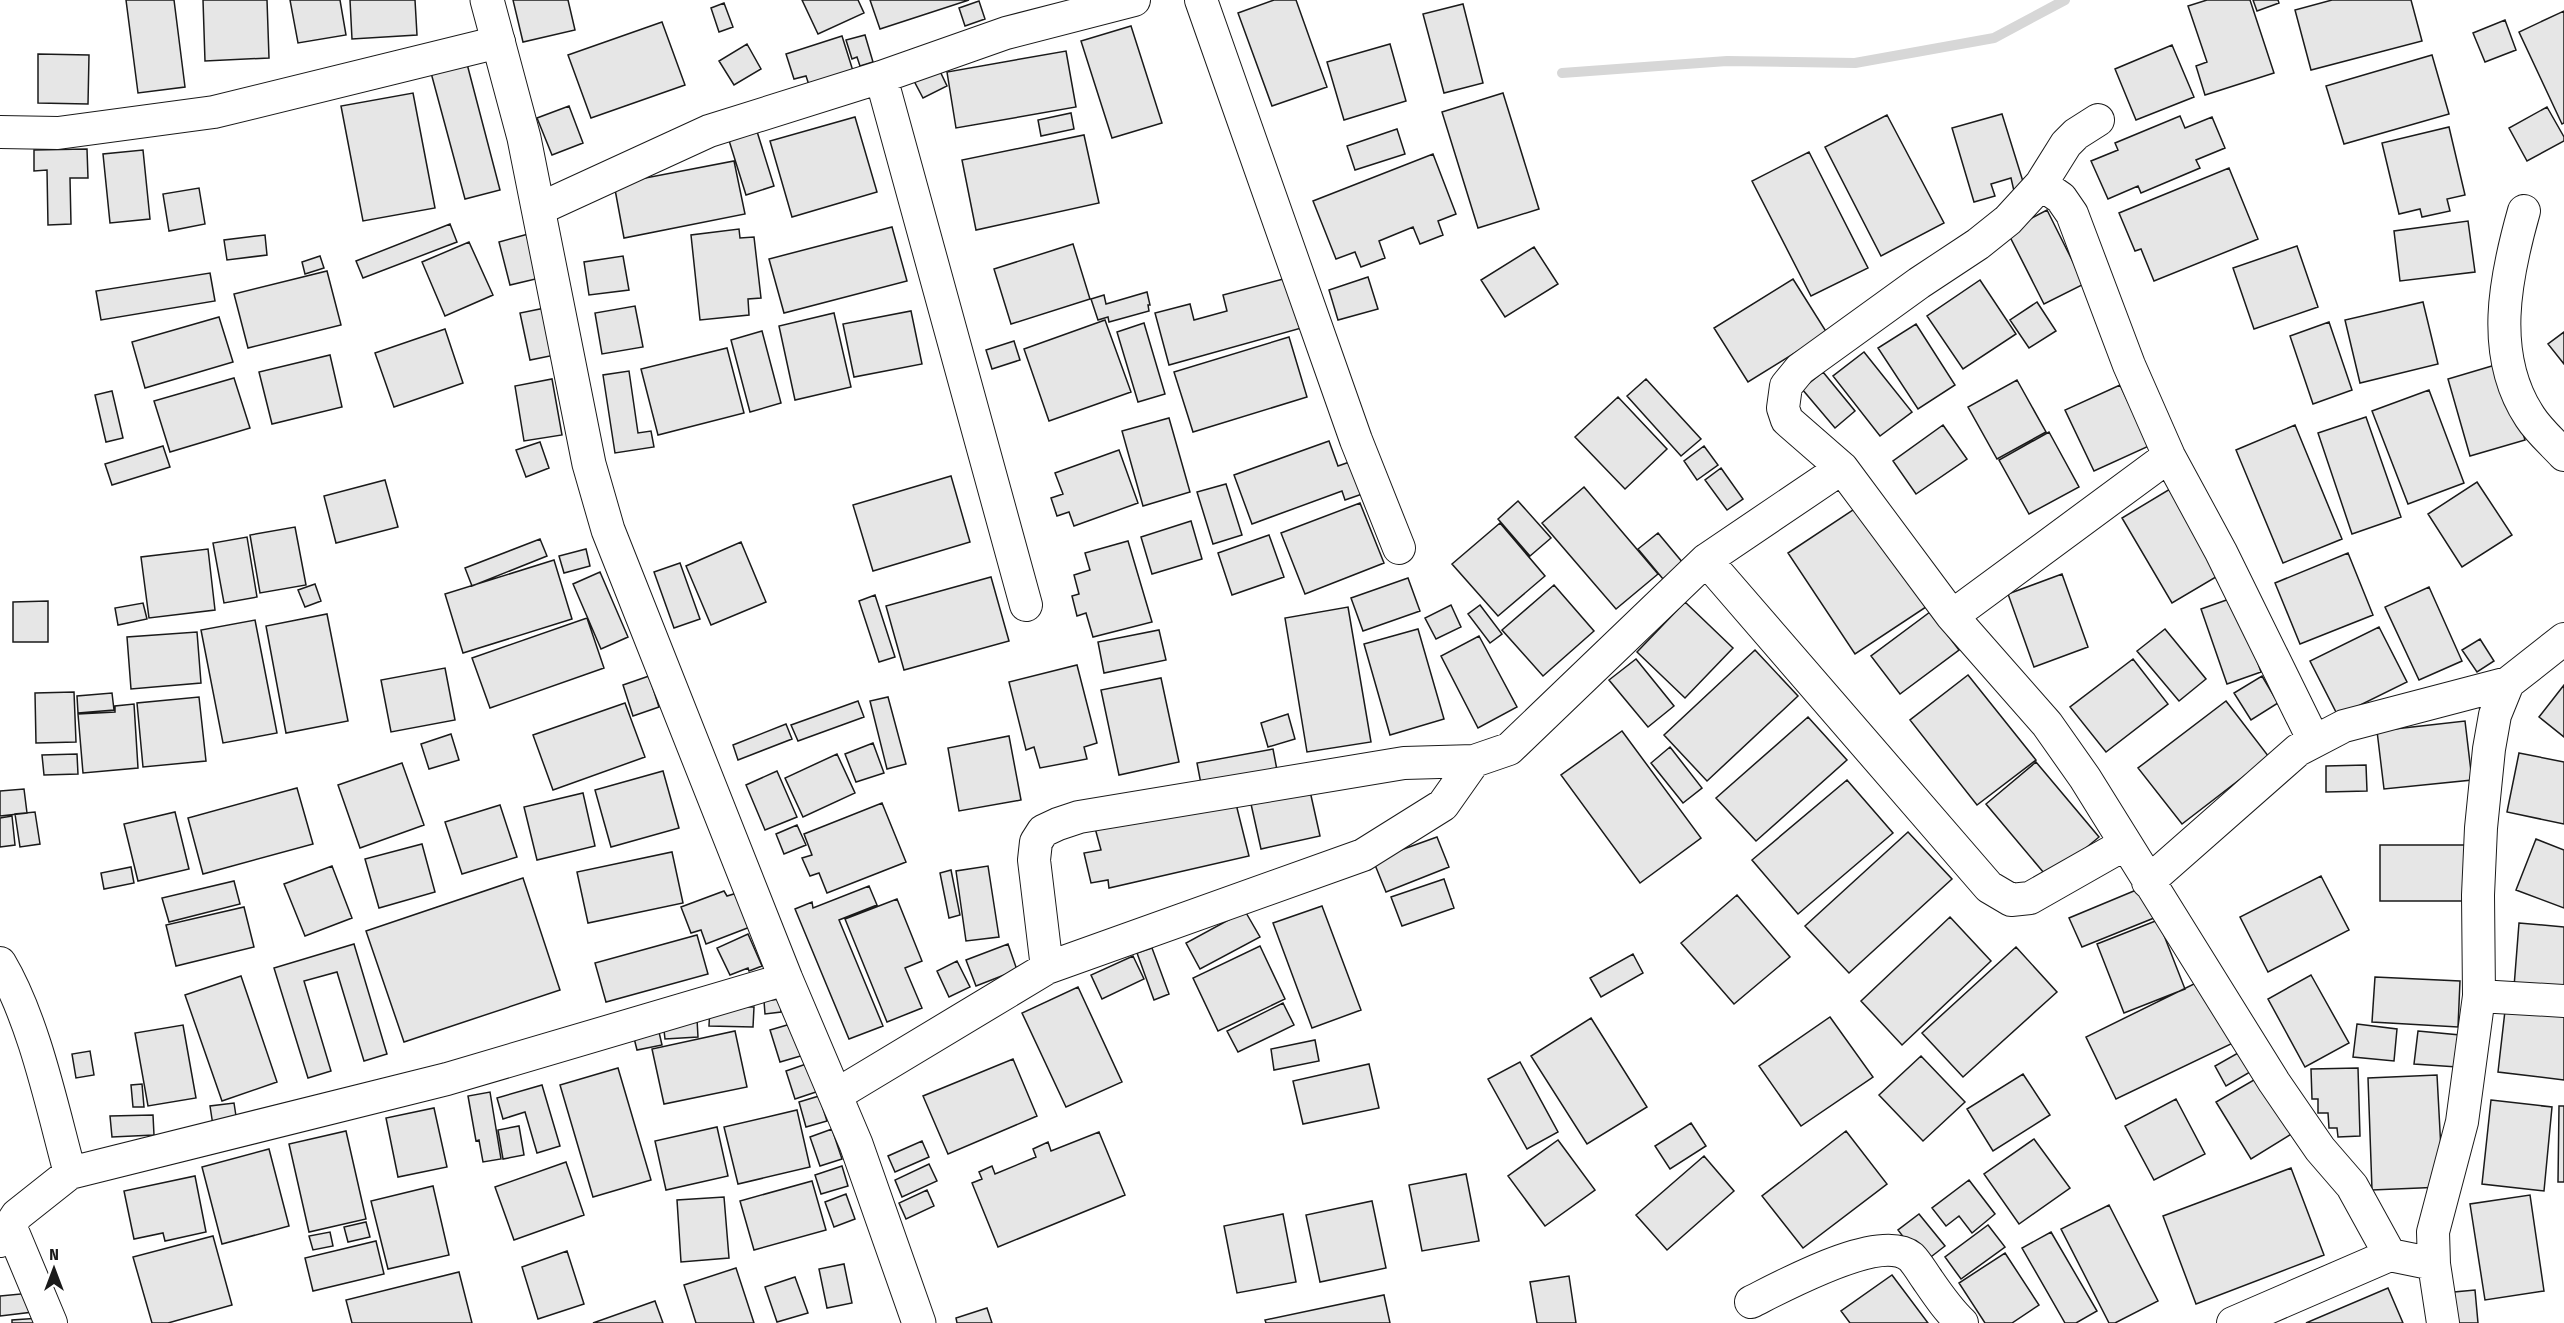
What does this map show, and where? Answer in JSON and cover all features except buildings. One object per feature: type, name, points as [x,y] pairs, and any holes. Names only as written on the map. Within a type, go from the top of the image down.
[{"type":"street","points":[[487,0],[539,209],[589,464],[608,530],[786,979],[856,1144],[919,1323]]},
{"type":"street","points":[[539,209],[709,131],[881,77],[1006,33],[1134,0]]},
{"type":"street","points":[[1201,0],[1356,440],[1400,548]]},
{"type":"street","points":[[0,132],[58,134],[214,112],[499,42]]},
{"type":"street","points":[[881,77],[1026,605]]},
{"type":"street","points":[[2098,120],[2066,144],[2041,184],[2008,220],[1978,244],[1919,283],[1791,377],[1783,397],[1783,408],[1787,420],[1842,468],[1952,616],[2047,724],[2085,778],[2274,1082],[2320,1149],[2352,1186],[2390,1255]]},
{"type":"street","points":[[2041,184],[2061,198],[2072,214],[2129,365],[2169,456],[2221,552],[2314,741]]},
{"type":"street","points":[[2524,211],[2512,253],[2504,317],[2505,353],[2513,385],[2530,418],[2564,455]]},
{"type":"street","points":[[1952,616],[2169,456]]},
{"type":"street","points":[[1047,968],[1034,861],[1035,842],[1043,831],[1079,817],[1404,763],[1474,761],[1509,749],[1707,560],[1842,468]]},
{"type":"street","points":[[1707,560],[1989,887],[2011,900],[2030,898],[2125,844]]},
{"type":"street","points":[[2148,882],[2298,750],[2344,726],[2508,683],[2564,639]]},
{"type":"street","points":[[2443,1323],[2434,1264],[2433,1232],[2462,1122],[2479,996],[2478,896],[2485,783],[2495,715],[2508,683]]},
{"type":"street","points":[[836,1095],[1047,968],[1364,855],[1443,805],[1474,761]]},
{"type":"street","points":[[0,963],[12,982],[40,1065],[70,1173]]},
{"type":"street","points":[[51,1323],[5,1233],[17,1215],[70,1173],[447,1079],[786,979]]},
{"type":"street","points":[[2479,996],[2564,1001]]},
{"type":"street","points":[[1751,1302],[1812,1272],[1863,1254],[1888,1249],[1901,1250],[1913,1259],[1948,1309],[1962,1323]]},
{"type":"street","points":[[2233,1323],[2390,1255],[2434,1264]]},
{"type":"waterway","points":[[1562,73],[1727,61],[1855,63],[1994,38],[2065,0]]}]
